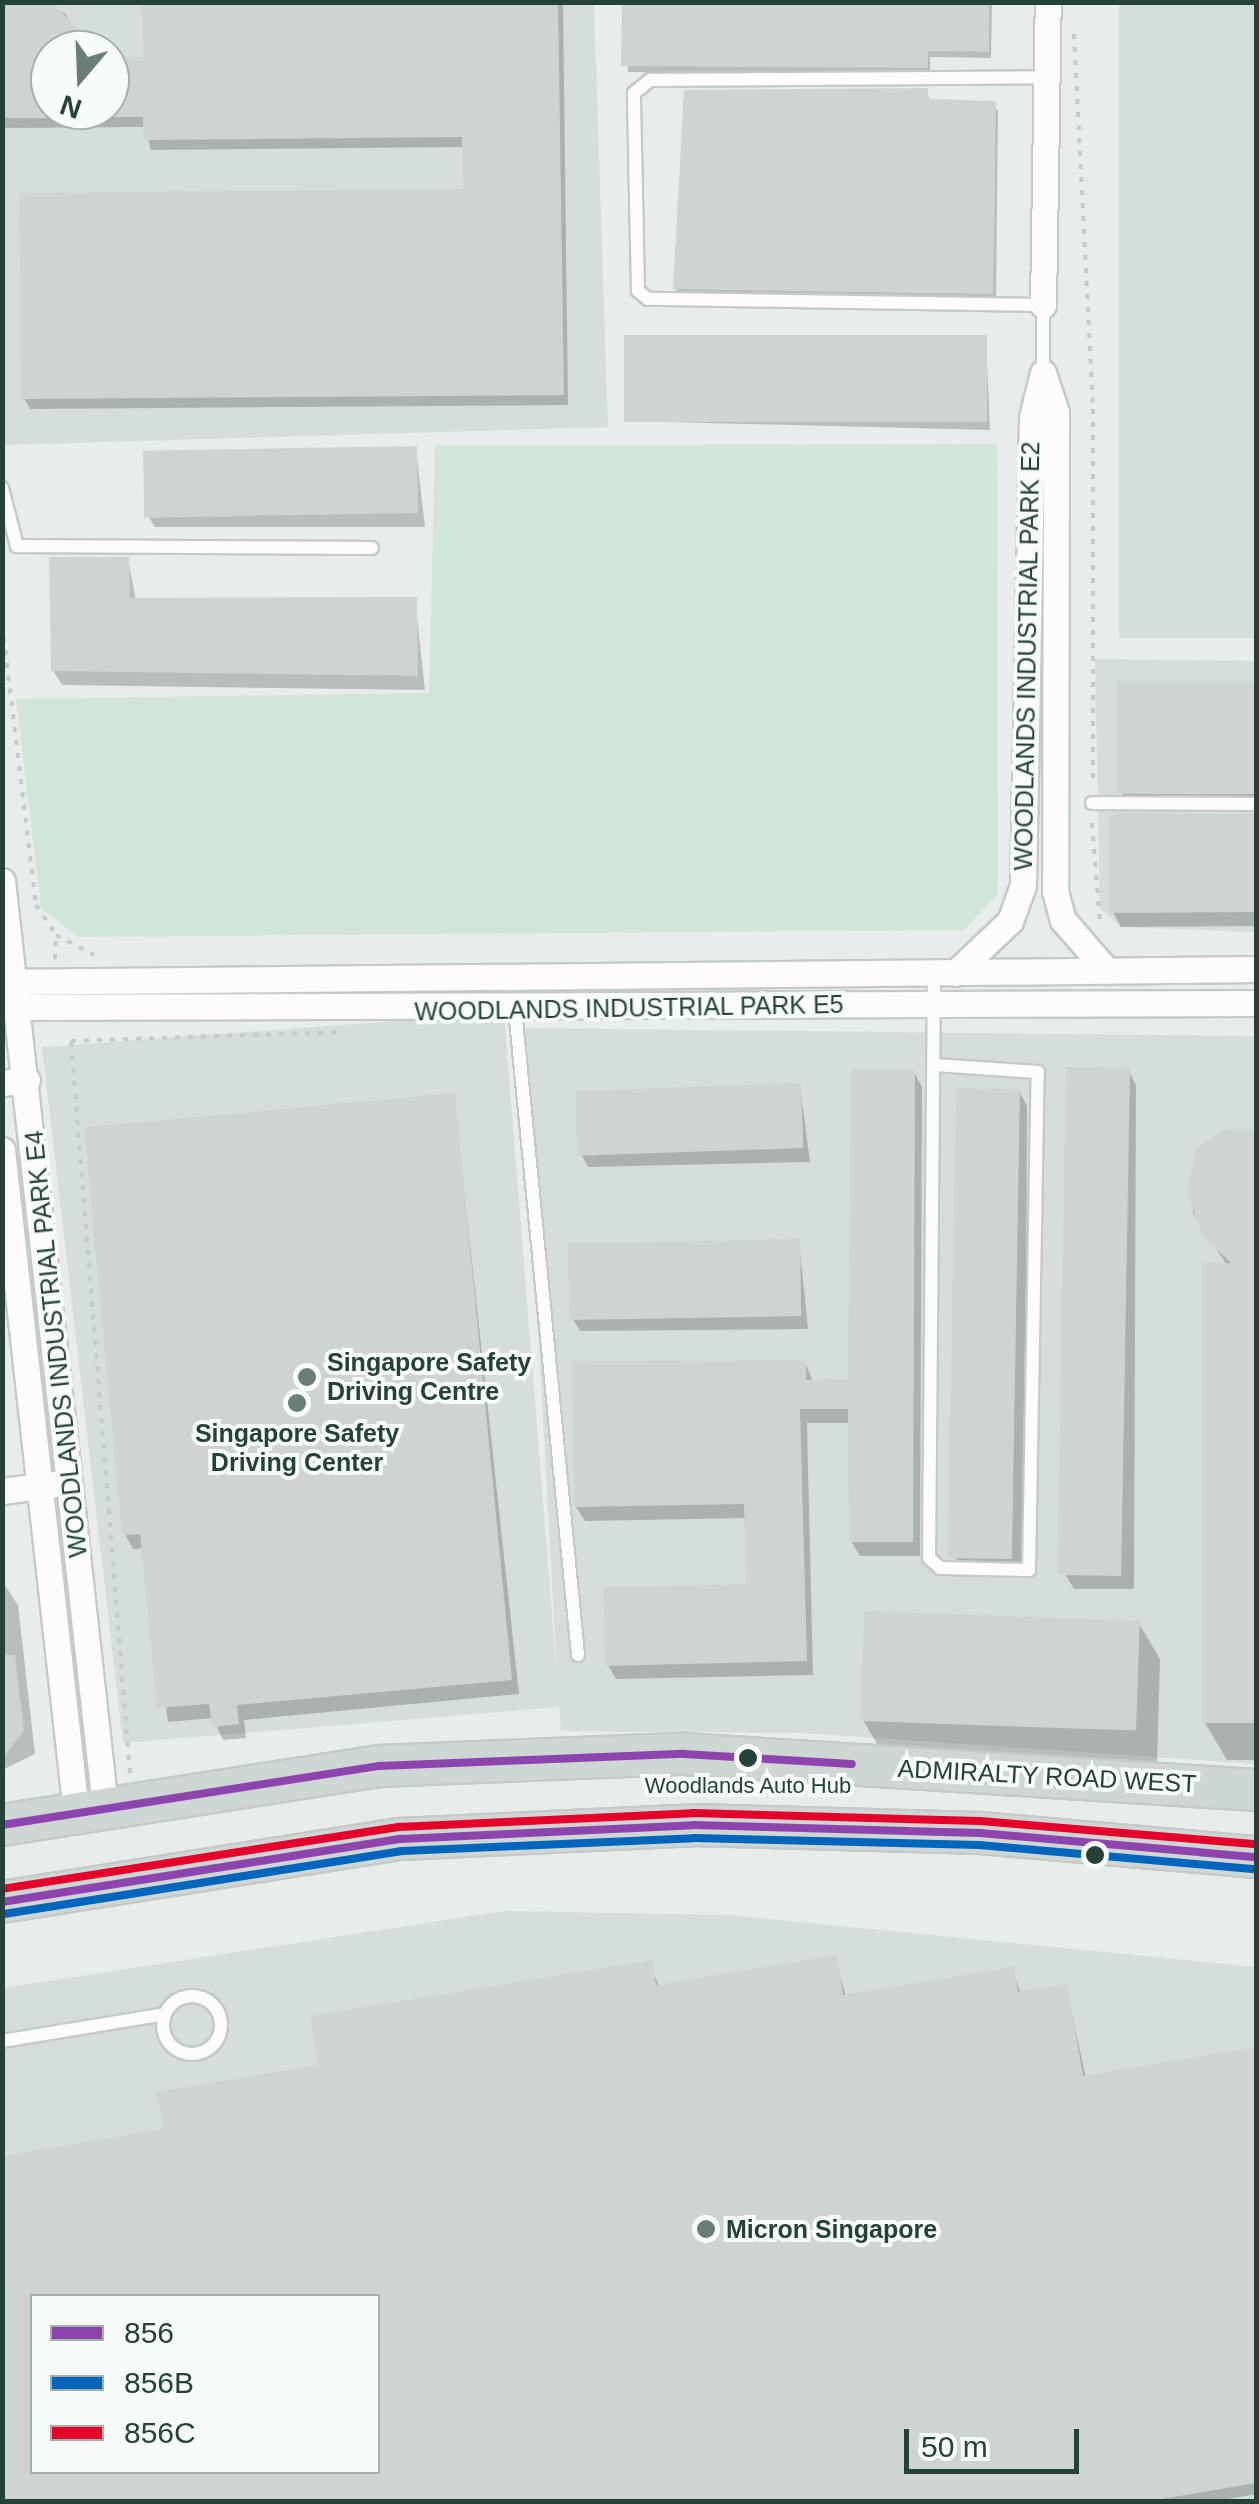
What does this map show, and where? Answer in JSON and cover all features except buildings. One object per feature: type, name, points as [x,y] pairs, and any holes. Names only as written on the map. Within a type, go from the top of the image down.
[{"type":"main road","name":"ADMIRALTY ROAD WEST","points":[[2,1825],[379,1766],[684,1754],[1256,1790]]},
{"type":"main road","points":[[2,1902],[401,1839],[694,1825],[980,1833],[1256,1858]]},
{"type":"street","name":"WOODLANDS INDUSTRIAL PARK E2","points":[[1043,305],[1048,2]]},
{"type":"street","name":"WOODLANDS INDUSTRIAL PARK E2","points":[[1043,374],[1056,412],[1056,891],[1063,920],[1106,971]]},
{"type":"street","name":"WOODLANDS INDUSTRIAL PARK E2","points":[[945,973],[1010,920],[1023,885],[1032,417],[1043,374]]},
{"type":"street","name":"WOODLANDS INDUSTRIAL PARK E4","points":[[3,890],[15,1082],[45,1244],[72,1481],[90,1809]]},
{"type":"street","name":"WOODLANDS INDUSTRIAL PARK E5","points":[[10,981],[1251,969]]},
{"type":"street","name":"WOODLANDS INDUSTRIAL PARK E5","points":[[11,1008],[515,1009],[1251,1003]]},
{"type":"street","name":"WOODLANDS INDUSTRIAL PARK E4","points":[[2,1150],[90,1809]]},
{"type":"street","points":[[15,1248],[45,1244]]},
{"type":"street","points":[[30,1359],[57,1356]]},
{"type":"street","points":[[2,1491],[72,1481]]},
{"type":"lane","points":[[1043,305],[648,299],[638,290],[634,94],[650,80],[1047,77]]},
{"type":"lane","name":"WOODLANDS INDUSTRIAL PARK E2","points":[[1043,305],[1043,374]]},
{"type":"lane","points":[[2,488],[18,546],[372,548]]},
{"type":"lane","points":[[1092,804],[1256,804]]},
{"type":"lane","points":[[1251,969],[1251,1003]]},
{"type":"lane","points":[[934,1064],[1038,1072],[1028,1570],[940,1568],[930,1558],[934,1006],[945,973]]},
{"type":"lane","points":[[515,1009],[578,1656]]},
{"type":"lane","points":[[2,2041],[164,2014],[185,1997],[203,1999],[220,2020],[217,2038],[203,2051],[175,2049],[164,2014]]},
{"type":"path","points":[[1074,21],[1093,409],[1090,892],[1112,938]]},
{"type":"path","points":[[2,624],[36,905],[76,949],[113,956]]},
{"type":"path","points":[[130,1773],[71,1042],[344,1032]]},
{"type":"shaded area","points":[[2,3],[594,3],[608,427],[3,445]]},
{"type":"shaded area","points":[[1119,3],[1256,3],[1256,638],[1119,638]]},
{"type":"shaded area","points":[[1095,659],[1256,661],[1256,932],[1120,927],[1100,908]]},
{"type":"shaded area","points":[[504,1013],[557,1677],[522,1028],[1256,1036],[1256,1764],[804,1733],[561,1731],[559,1707],[123,1743],[42,1047]]},
{"type":"shaded area","name":"Micron Singapore","points":[[504,1911],[730,1915],[1256,1967],[1256,2501],[3,2502],[3,1988]]},
{"type":"green space","points":[[997,444],[998,894],[964,930],[78,937],[41,908],[16,699],[429,693],[435,445]]},
{"type":"transit line","name":"856","points":[[2,1825],[379,1766],[684,1754],[852,1764]]},
{"type":"transit line","name":"856C","points":[[2,1889],[399,1827],[693,1813],[980,1821],[1256,1844]]},
{"type":"transit line","name":"856","points":[[2,1902],[401,1839],[694,1825],[980,1833],[1256,1857]]},
{"type":"transit line","name":"856B","points":[[4,1914],[402,1851],[694,1838],[979,1845],[1255,1869]]},
{"type":"place","name":"Singapore Safety Driving Centre","points":[[307,1377]]},
{"type":"place","name":"Singapore Safety Driving Center","points":[[297,1403]]},
{"type":"place","name":"Woodlands Auto Hub","points":[[748,1758]]},
{"type":"place","name":"Micron Singapore","points":[[706,2229]]}]
